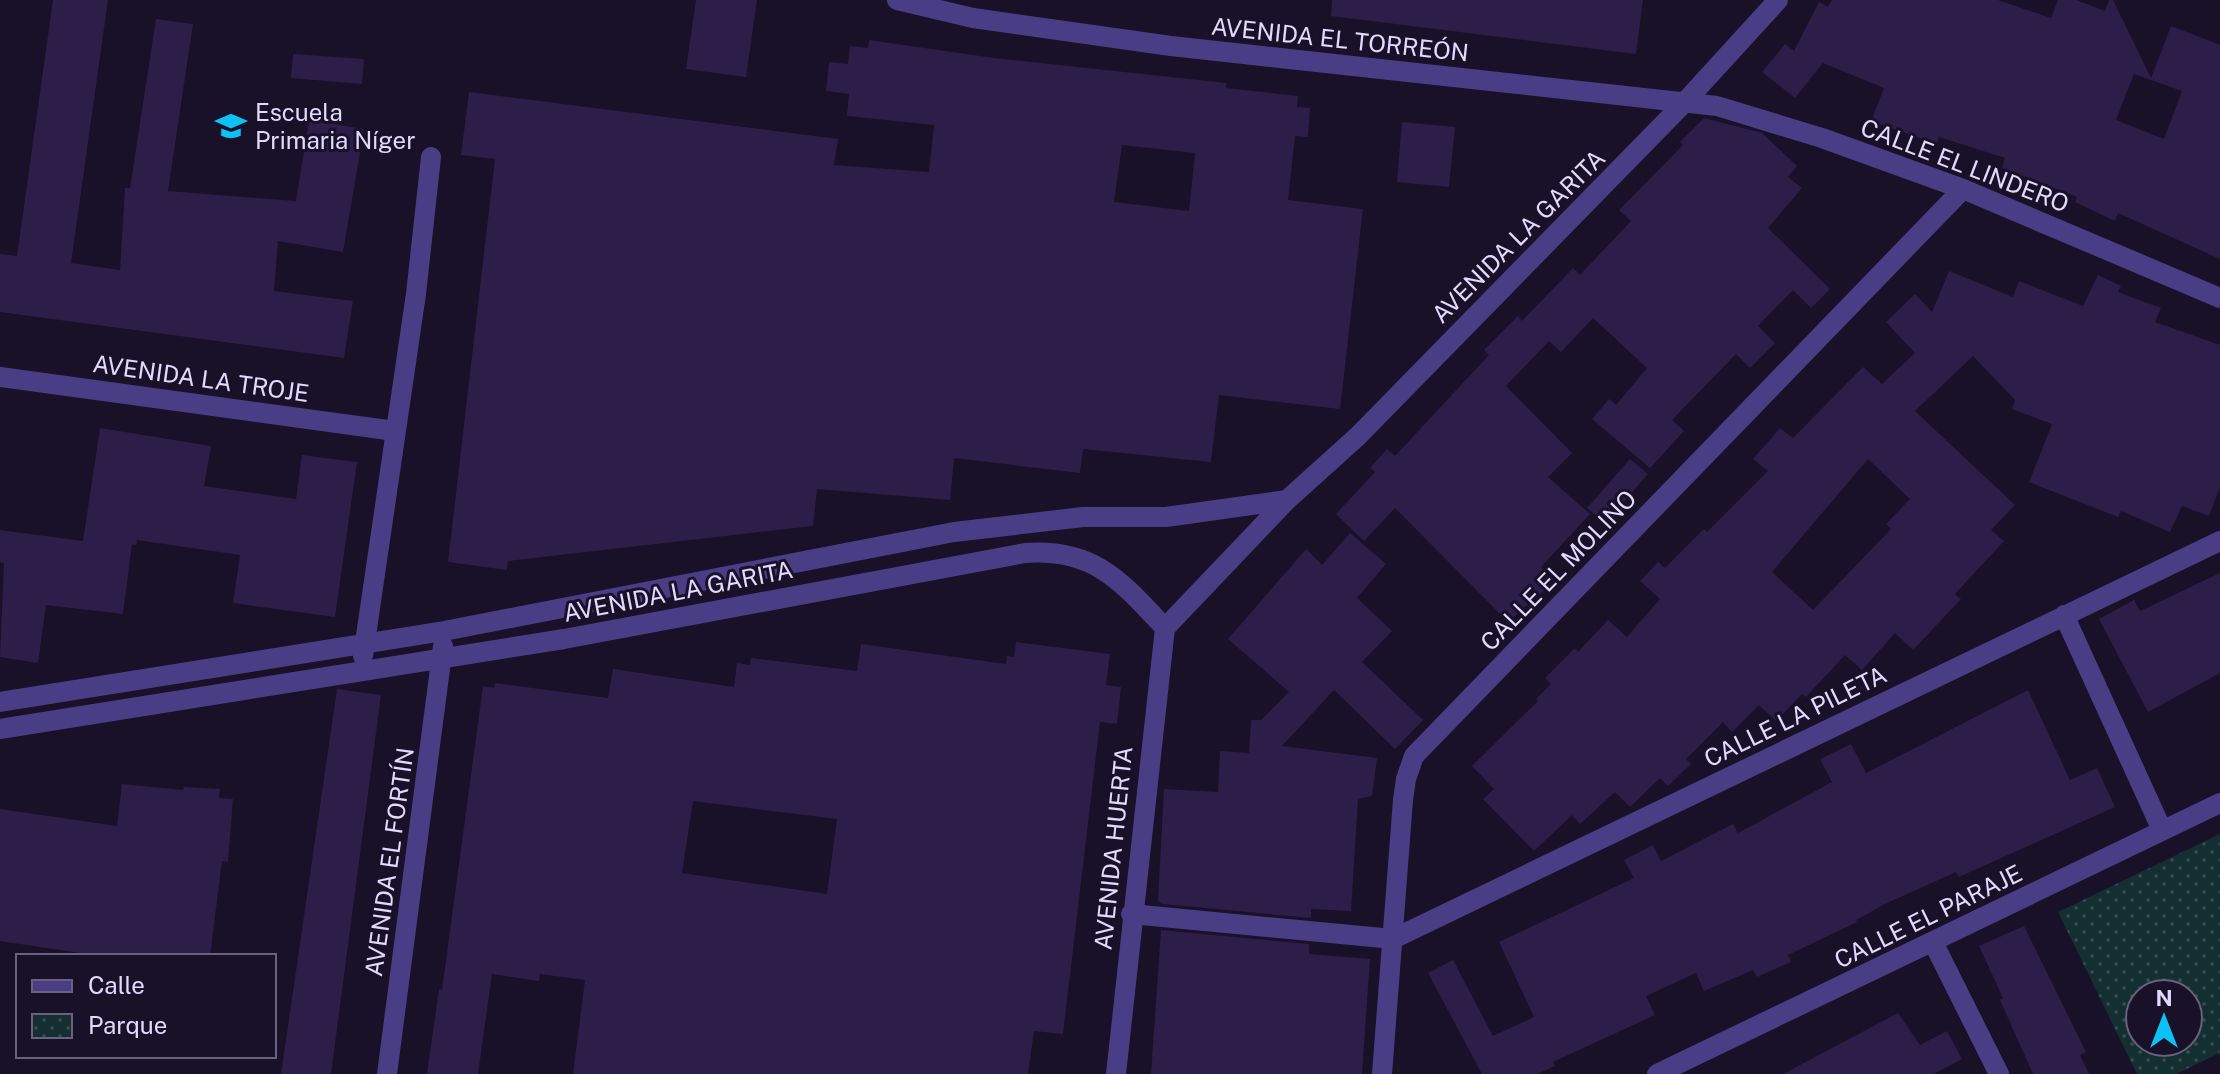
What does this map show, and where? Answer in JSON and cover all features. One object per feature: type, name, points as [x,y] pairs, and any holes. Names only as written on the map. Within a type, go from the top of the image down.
[{"type":"street","name":"AVENIDA EL TORREÓN","points":[[897,0],[973,18],[1171,46],[1684,103]]},
{"type":"street","name":"AVENIDA LA GARITA","points":[[0,729],[564,639],[858,582],[1046,551],[1067,554],[1101,567],[1165,628],[1287,500],[1358,436],[1684,103],[1778,0]]},
{"type":"street","name":"CALLE EL LINDERO","points":[[1684,103],[1717,106],[1822,138],[1963,189],[2220,298]]},
{"type":"street","points":[[360,672],[431,157]]},
{"type":"street","name":"CALLE EL MOLINO","points":[[1382,1074],[1406,779],[1414,756],[1963,189]]},
{"type":"street","name":"AVENIDA LA TROJE","points":[[0,377],[395,431]]},
{"type":"street","name":"AVENIDA LA GARITA","points":[[0,702],[444,631],[954,532],[1083,517],[1166,517],[1287,500]]},
{"type":"street","name":"CALLE LA PILETA","points":[[1393,939],[2220,541]]},
{"type":"street","points":[[2064,615],[2162,830]]},
{"type":"street","name":"AVENIDA HUERTA","points":[[1116,1074],[1131,914],[1165,628]]},
{"type":"street","name":"AVENIDA EL FORTÍN","points":[[387,1074],[444,631]]},
{"type":"street","name":"CALLE EL PARAJE","points":[[1657,1074],[1934,944],[2220,803]]},
{"type":"street","points":[[1131,914],[1393,939]]},
{"type":"street","points":[[1934,944],[1999,1074]]},
{"type":"green space","points":[[2220,834],[2220,1053],[2176,1074],[2137,1074],[2129,1058],[2204,1058],[2204,978],[2124,978],[2124,1047],[2058,912]]},
{"type":"building","points":[[53,0],[108,0],[71,263],[120,270],[125,188],[130,188],[156,19],[193,24],[168,191],[296,201],[309,120],[364,129],[343,252],[278,241],[274,291],[353,301],[344,358],[0,312],[0,254],[17,256]]},
{"type":"building","points":[[696,0],[757,0],[746,77],[686,69]]},
{"type":"building","points":[[1332,0],[1643,0],[1636,54],[1331,16]]},
{"type":"building","points":[[1832,0],[1998,0],[2051,18],[2058,0],[2076,0],[2105,11],[2109,0],[2113,0],[2151,78],[2171,26],[2220,45],[2220,259],[2118,213],[2115,221],[2075,202],[2077,197],[2002,168],[2005,158],[1939,137],[1937,144],[1871,121],[1884,88],[1823,63],[1795,98],[1762,72],[1785,44],[1794,51],[1819,2],[1828,7]],"holes":[[[2134,74],[2182,91],[2164,139],[2116,120]]]},
{"type":"building","points":[[869,40],[994,58],[1226,83],[1226,88],[1298,96],[1297,107],[1310,108],[1308,137],[1295,136],[1288,200],[1363,209],[1340,409],[1219,395],[1211,462],[1083,449],[1080,473],[954,458],[950,500],[817,489],[813,526],[508,561],[507,570],[448,562],[495,159],[461,155],[469,92],[838,139],[834,165],[929,172],[934,125],[847,116],[849,94],[826,91],[829,62],[848,64],[850,46],[868,48]],"holes":[[[1122,145],[1195,153],[1189,211],[1114,202]]]},
{"type":"building","points":[[293,54],[364,59],[362,84],[291,78]]},
{"type":"building","points":[[1704,118],[1762,133],[1797,166],[1788,177],[1802,188],[1768,228],[1830,289],[1811,308],[1793,290],[1758,326],[1775,343],[1750,368],[1736,354],[1672,420],[1684,431],[1650,468],[1592,419],[1609,399],[1616,405],[1647,368],[1593,318],[1561,352],[1549,341],[1506,386],[1572,453],[1548,477],[1590,514],[1541,567],[1555,581],[1508,622],[1395,508],[1364,541],[1336,514],[1375,472],[1370,468],[1387,449],[1395,456],[1489,355],[1484,350],[1518,316],[1522,321],[1573,268],[1580,275],[1631,221],[1619,210],[1683,145],[1680,142]]},
{"type":"building","points":[[1402,122],[1455,127],[1449,187],[1397,182]]},
{"type":"building","points":[[1949,271],[2013,297],[2019,281],[2083,306],[2098,275],[2121,286],[2118,292],[2161,308],[2155,322],[2220,345],[2220,487],[2209,516],[2182,506],[2170,532],[2121,511],[2118,517],[2029,482],[2052,424],[2012,409],[2015,400],[1973,356],[1915,411],[2015,505],[1991,530],[2004,541],[1955,594],[1961,599],[1913,650],[1895,633],[1862,670],[1845,655],[1806,697],[1802,694],[1776,721],[1759,705],[1732,732],[1723,722],[1686,759],[1691,764],[1668,786],[1660,778],[1630,807],[1615,792],[1580,824],[1572,815],[1534,851],[1483,799],[1494,789],[1472,766],[1538,701],[1536,699],[1551,684],[1545,678],[1575,648],[1578,652],[1608,620],[1627,637],[1660,599],[1640,581],[1658,562],[1665,568],[1704,529],[1707,532],[1768,471],[1753,459],[1780,428],[1793,438],[1863,367],[1882,384],[1915,353],[1886,322],[1915,294],[1932,312]],"holes":[[[1868,459],[1910,499],[1886,524],[1891,529],[1813,610],[1772,572]]]},
{"type":"building","points":[[100,428],[211,446],[204,486],[296,499],[302,455],[357,462],[335,617],[233,603],[240,555],[137,540],[136,545],[132,544],[123,614],[46,605],[38,663],[0,657],[4,563],[0,562],[0,530],[83,541]]},
{"type":"building","points":[[1630,459],[1648,474],[1605,523],[1587,508]]},
{"type":"building","points":[[1350,533],[1386,564],[1357,598],[1392,631],[1362,662],[1423,720],[1395,749],[1334,690],[1282,746],[1377,758],[1372,796],[1358,799],[1351,911],[1311,909],[1311,918],[1162,904],[1158,901],[1164,789],[1218,792],[1220,751],[1249,753],[1251,720],[1261,720],[1289,692],[1228,639],[1306,549],[1322,565]]},
{"type":"building","points":[[2220,573],[2220,673],[2148,712],[2099,619],[2134,600],[2140,611]]},
{"type":"building","points":[[1016,642],[1110,654],[1106,685],[1121,687],[1117,724],[1100,722],[1063,1034],[1034,1031],[1028,1074],[573,1074],[585,980],[540,974],[539,981],[492,974],[478,1074],[427,1074],[439,989],[442,990],[483,686],[494,688],[495,683],[608,698],[613,669],[734,687],[737,663],[750,665],[751,658],[857,671],[861,644],[1006,664],[1007,656],[1014,657]],"holes":[[[693,801],[837,819],[827,894],[682,873]]]},
{"type":"building","points":[[337,689],[381,695],[331,1074],[281,1074]]},
{"type":"building","points":[[2028,690],[2070,780],[2097,768],[2115,807],[1959,877],[1956,872],[1887,903],[1857,922],[1788,955],[1791,962],[1757,977],[1753,970],[1704,991],[1696,973],[1646,996],[1655,1015],[1553,1062],[1555,1066],[1537,1074],[1482,1074],[1428,973],[1453,960],[1493,1036],[1534,1017],[1499,942],[1634,878],[1624,860],[1653,845],[1661,861],[1733,824],[1738,833],[1832,782],[1820,759],[1851,744],[1866,773]]},
{"type":"building","points":[[122,784],[183,790],[184,787],[220,789],[219,798],[233,799],[228,862],[222,861],[210,954],[87,954],[0,941],[0,809],[117,826]]},
{"type":"building","points":[[2024,926],[2086,1052],[2080,1055],[2089,1074],[2033,1074],[2000,1000],[2003,998],[1979,946]]},
{"type":"building","points":[[1161,930],[1309,944],[1309,954],[1370,959],[1362,1074],[1151,1074]]},
{"type":"building","points":[[1898,1013],[1920,1045],[1947,1031],[1962,1059],[1934,1074],[1783,1074]]},
{"type":"place","name":"Escuela Primaria Níger","points":[[231,126]]}]
